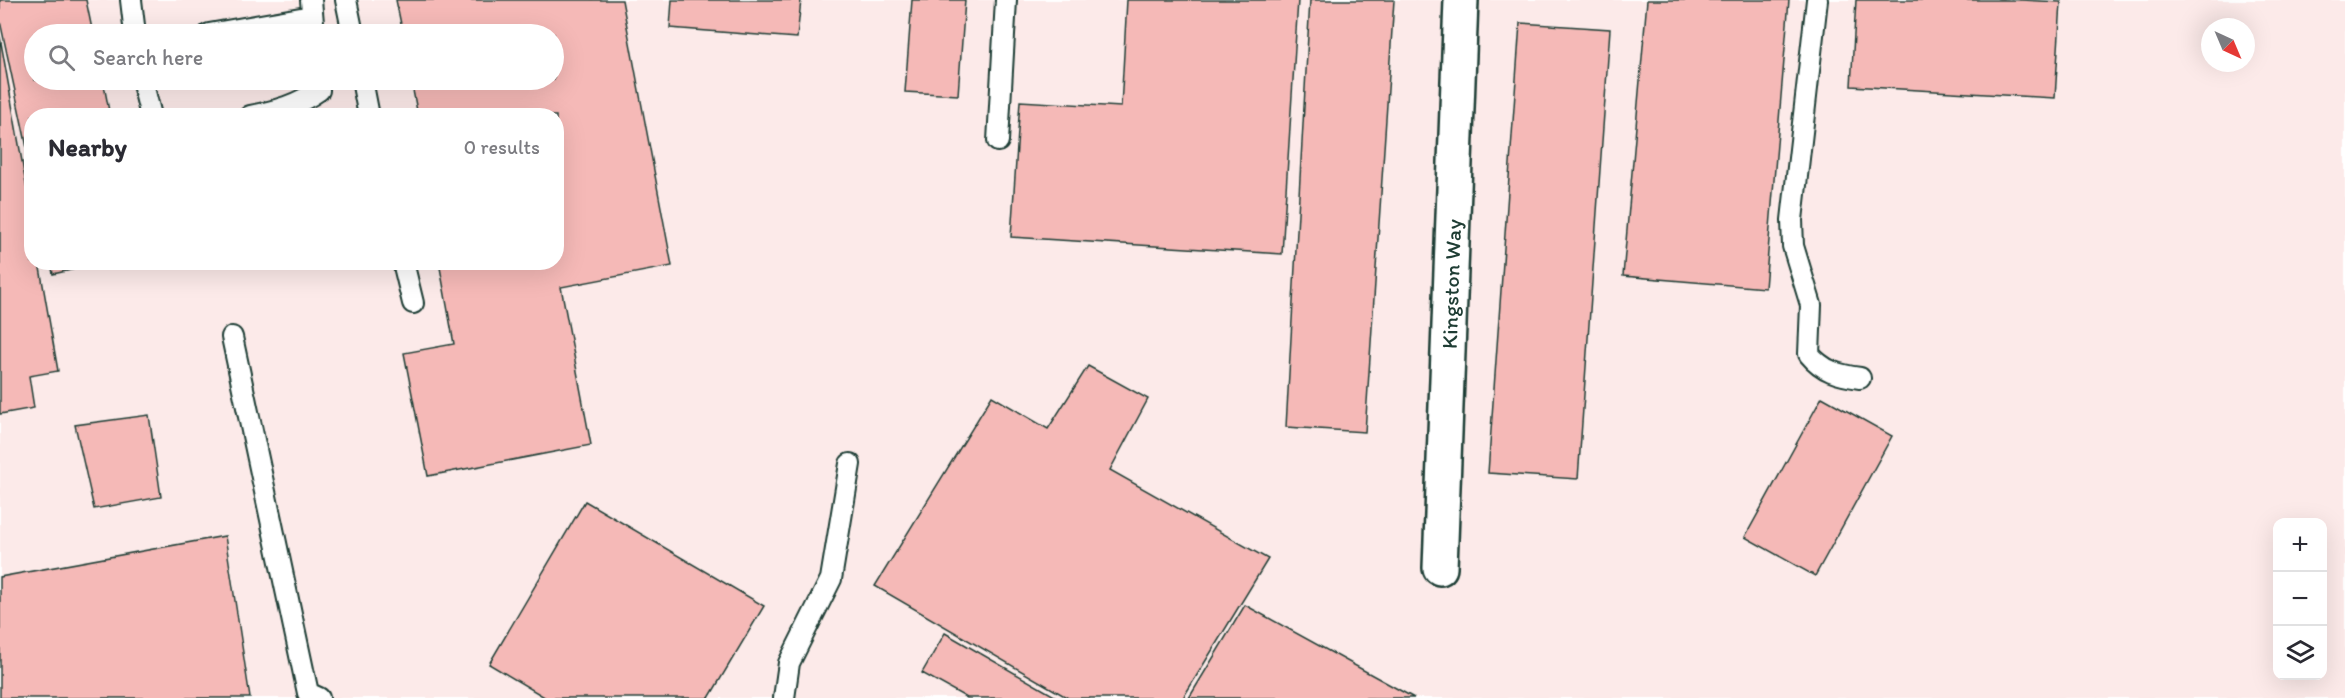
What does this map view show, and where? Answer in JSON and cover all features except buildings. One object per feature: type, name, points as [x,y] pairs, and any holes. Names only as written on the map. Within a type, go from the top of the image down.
[{"type":"street","name":"Kingston Way","points":[[1440,568],[1461,0]]},
{"type":"lane","points":[[131,0],[134,24]]},
{"type":"lane","points":[[346,0],[351,24]]},
{"type":"lane","points":[[999,141],[1006,0]]},
{"type":"lane","points":[[1817,0],[1792,220],[1793,246],[1811,304],[1809,354],[1817,364],[1834,374],[1860,378]]},
{"type":"lane","points":[[270,24],[312,17]]},
{"type":"lane","points":[[144,90],[149,108]]},
{"type":"lane","points":[[283,108],[305,100],[319,90]]},
{"type":"lane","points":[[364,90],[367,108]]},
{"type":"lane","points":[[405,270],[413,303]]},
{"type":"lane","points":[[231,338],[308,693],[319,698]]},
{"type":"lane","points":[[784,698],[789,663],[831,579],[850,464]]},
{"type":"shaded area","points":[[0,0],[2345,0],[2345,698],[0,698]]}]
